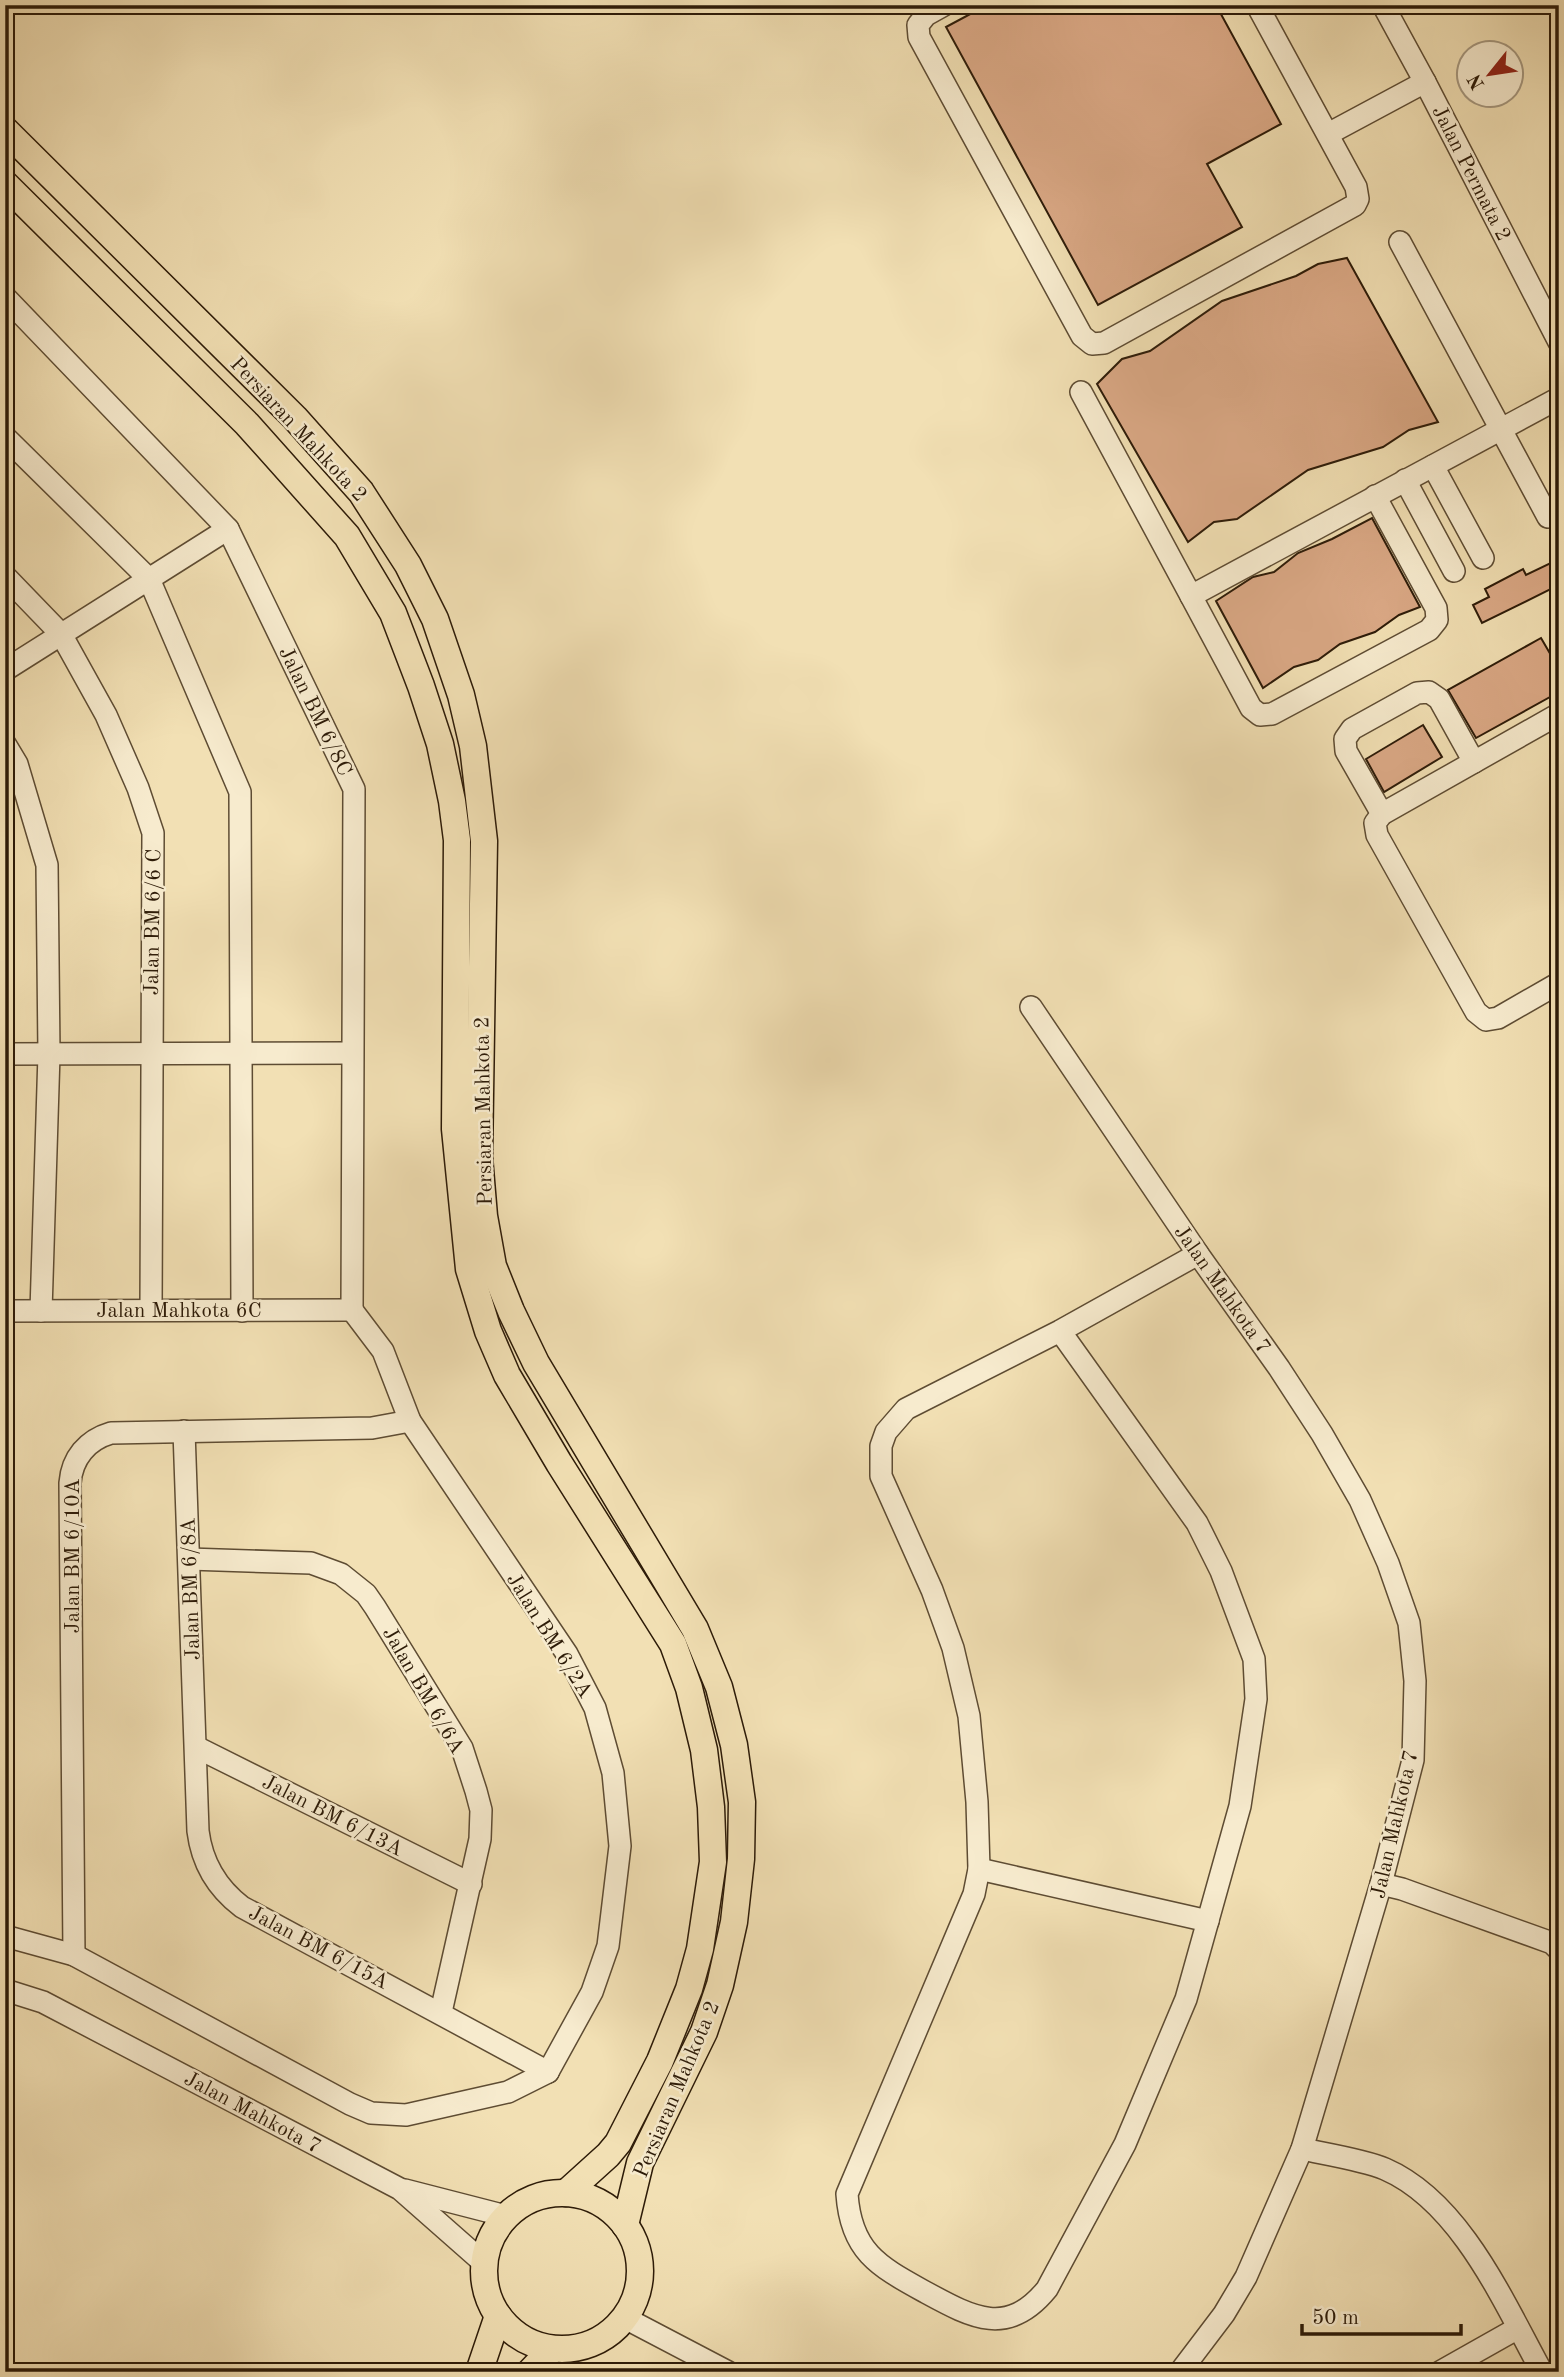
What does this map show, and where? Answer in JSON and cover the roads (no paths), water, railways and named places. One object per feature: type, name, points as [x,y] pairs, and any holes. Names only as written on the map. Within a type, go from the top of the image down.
[{"type":"main road","name":"Persiaran Mahkota 2","points":[[5,130],[295,418],[361,492],[408,565],[436,619],[461,695],[473,746],[484,841],[479,1157],[484,1216],[494,1266],[511,1311],[536,1363],[695,1629],[719,1687],[734,1745],[742,1802],[741,1859],[734,1922],[720,1985],[704,2032],[640,2163],[625,2225]]},
{"type":"main road","name":"Persiaran Mahkota 2","points":[[5,184],[247,424],[347,536],[393,613],[440,744],[457,840],[455,1129],[469,1269],[488,1331],[507,1375],[566,1475],[673,1644],[689,1688],[704,1750],[711,1807],[713,1862],[700,1949],[689,1989],[660,2061],[618,2143],[566,2193]]},
{"type":"main road","points":[[457,840],[484,841]]},
{"type":"main road","points":[[566,2193],[589,2197],[609,2208],[625,2225],[637,2247],[640,2272],[636,2296],[625,2318],[611,2333],[593,2344],[573,2349],[552,2349],[531,2343],[513,2332],[498,2316],[489,2300],[484,2282],[484,2263],[491,2238],[506,2216],[524,2202],[544,2195],[566,2193]]},
{"type":"main road","points":[[479,2372],[498,2316]]},
{"type":"main road","points":[[530,2372],[552,2349]]},
{"type":"street","points":[[944,5],[926,15],[918,25],[919,37],[1082,337],[1092,344],[1104,343],[1354,205],[1358,199],[1356,187],[1257,5]]},
{"type":"street","name":"Jalan Permata 2","points":[[1383,5],[1559,342]]},
{"type":"street","points":[[1328,134],[1425,82]]},
{"type":"street","points":[[1400,242],[1548,517]]},
{"type":"street","name":"Jalan BM 6/8C","points":[[5,297],[228,529],[354,789],[352,1310]]},
{"type":"street","points":[[1081,392],[1251,708],[1260,715],[1272,714],[1429,630],[1437,620],[1436,608],[1376,496]]},
{"type":"street","points":[[1191,596],[1559,397]]},
{"type":"street","points":[[5,437],[149,579],[240,792],[242,1311]]},
{"type":"street","points":[[1433,466],[1483,558]]},
{"type":"street","points":[[1405,480],[1454,571]]},
{"type":"street","points":[[5,670],[228,529]]},
{"type":"street","name":"Jalan BM 6/6 C","points":[[5,576],[61,634],[106,715],[138,788],[153,833],[151,1310]]},
{"type":"street","points":[[1382,814],[1346,751],[1345,739],[1352,729],[1417,693],[1429,692],[1439,699],[1474,762]]},
{"type":"street","points":[[1559,714],[1382,814],[1376,823],[1377,835],[1476,1012],[1486,1020],[1498,1018],[1559,984]]},
{"type":"street","points":[[5,744],[17,764],[47,865],[49,1054],[41,1311]]},
{"type":"street","name":"Jalan Mahkota 7","points":[[1031,1007],[1322,1434],[1360,1500],[1388,1563],[1409,1623],[1415,1681],[1413,1759],[1381,1884],[1302,2148],[1247,2277],[1224,2314],[1180,2372]]},
{"type":"street","points":[[5,1054],[352,1053]]},
{"type":"street","points":[[1059,1331],[1197,1523],[1226,1583],[1254,1659],[1256,1699],[1240,1806],[1186,1999],[1125,2144],[1047,2289],[1037,2301],[1025,2311],[1011,2317],[979,2318],[884,2269],[867,2253],[855,2234],[848,2213],[847,2194],[974,1894],[979,1869],[977,1802],[969,1716],[953,1648],[932,1590],[881,1476],[881,1446],[890,1426],[906,1409],[1059,1331],[1198,1254]]},
{"type":"street","name":"Jalan Mahkota 6C","points":[[5,1311],[352,1310]]},
{"type":"street","name":"Jalan BM 6/2A","points":[[352,1310],[383,1351],[410,1421],[567,1654],[595,1708],[613,1773],[620,1846],[608,1946],[592,1992],[548,2072]]},
{"type":"street","name":"Jalan BM 6/10A","points":[[74,1955],[70,1476],[78,1456],[90,1443],[103,1436],[118,1433],[372,1428],[410,1421]]},
{"type":"street","name":"Jalan BM 6/8A","points":[[184,1432],[196,1746]]},
{"type":"street","name":"Jalan BM 6/6A","points":[[189,1559],[311,1563],[341,1574],[366,1594],[462,1748],[481,1810],[480,1839],[441,2012]]},
{"type":"street","name":"Jalan BM 6/15A","points":[[196,1746],[200,1842],[211,1873],[224,1891],[250,1911],[548,2072]]},
{"type":"street","name":"Jalan BM 6/13A","points":[[196,1746],[471,1884]]},
{"type":"street","points":[[979,1869],[1208,1921]]},
{"type":"street","points":[[1381,1884],[1402,1889],[1552,1943],[1559,1950]]},
{"type":"street","points":[[5,1936],[74,1955],[350,2104],[372,2113],[406,2115],[489,2097],[515,2090],[548,2072]]},
{"type":"street","name":"Jalan Mahkota 7","points":[[5,1990],[43,2002],[400,2189],[484,2263]]},
{"type":"street","points":[[1302,2148],[1384,2169],[1423,2193],[1456,2226],[1483,2263],[1542,2372]]},
{"type":"street","points":[[400,2189],[506,2216]]},
{"type":"street","points":[[625,2318],[728,2372]]},
{"type":"street","points":[[1440,2372],[1518,2328]]}]
